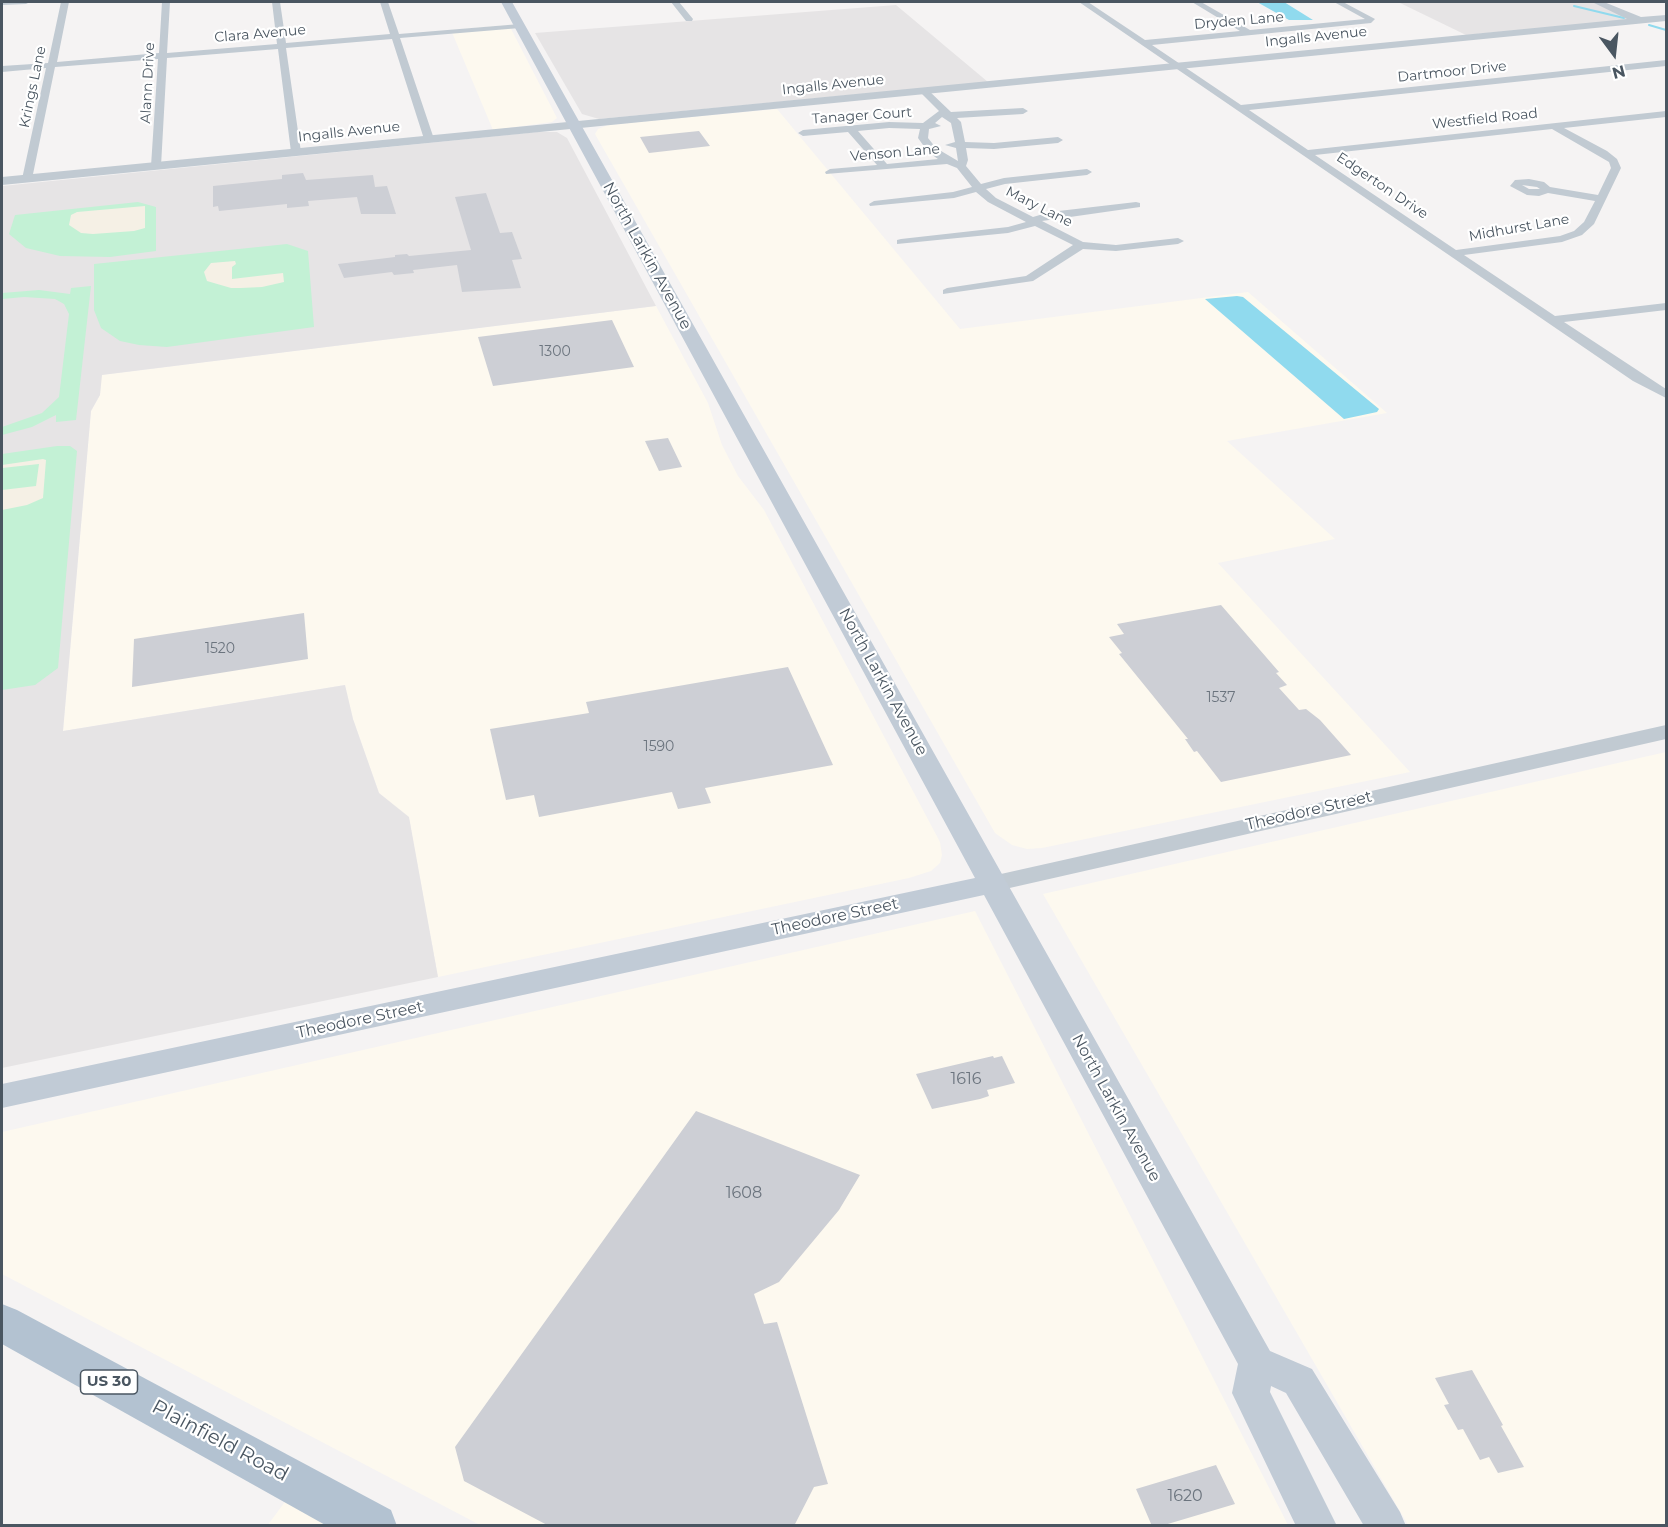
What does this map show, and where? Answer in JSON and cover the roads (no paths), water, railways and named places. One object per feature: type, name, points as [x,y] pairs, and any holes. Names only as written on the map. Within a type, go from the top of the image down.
[{"type":"main road","name":"North Larkin Avenue","points":[[506,2],[1257,1363]]},
{"type":"main road","name":"Theodore Street","points":[[2,1096],[992,884]]},
{"type":"main road","name":"Plainfield Road","points":[[2,1323],[375,1526]]},
{"type":"main road","points":[[1317,1526],[1251,1393],[1257,1363],[1299,1381],[1386,1526]]},
{"type":"street","points":[[2,3],[26,2]]},
{"type":"street","name":"Krings Lane","points":[[27,179],[64,2]]},
{"type":"street","name":"Alann Drive","points":[[156,166],[166,2]]},
{"type":"street","points":[[276,2],[280,46],[296,152]]},
{"type":"street","points":[[384,2],[429,139]]},
{"type":"street","points":[[675,2],[689,19]]},
{"type":"street","name":"Edgerton Drive","points":[[1083,2],[1638,378],[1666,394]]},
{"type":"street","points":[[1196,2],[1249,33]]},
{"type":"street","name":"Dryden Lane","points":[[1145,43],[1371,21],[1338,2]]},
{"type":"street","points":[[1598,2],[1640,20]]},
{"type":"street","name":"Ingalls Avenue","points":[[2,182],[1666,18]]},
{"type":"street","name":"Clara Avenue","points":[[2,69],[520,26]]},
{"type":"street","name":"Dartmoor Drive","points":[[1240,108],[1666,63]]},
{"type":"street","name":"Mary Lane","points":[[924,91],[958,128],[962,164],[979,189],[1007,209],[1081,245]]},
{"type":"street","points":[[948,161],[923,138],[925,126],[945,114],[981,116],[1023,111]]},
{"type":"street","name":"Westfield Road","points":[[1306,153],[1666,114]]},
{"type":"street","name":"Tanager Court","points":[[803,133],[889,125],[958,128]]},
{"type":"street","name":"Midhurst Lane","points":[[1455,254],[1542,242],[1578,233],[1589,224],[1616,168],[1613,161],[1603,153],[1552,125]]},
{"type":"street","points":[[851,129],[885,167]]},
{"type":"street","points":[[927,144],[994,146],[1058,140]]},
{"type":"street","name":"Venson Lane","points":[[830,172],[948,161],[962,164]]},
{"type":"street","points":[[874,204],[954,195],[1004,181],[1087,172]]},
{"type":"street","points":[[1547,190],[1601,200]]},
{"type":"street","points":[[901,242],[1008,230],[1050,215],[1136,205]]},
{"type":"street","points":[[947,292],[1029,279],[1081,245],[1116,248],[1178,241]]},
{"type":"street","points":[[1554,320],[1666,306]]},
{"type":"street","name":"Theodore Street","points":[[992,884],[1666,732]]},
{"type":"water","points":[[1257,2],[1284,2],[1313,20],[1289,20]]},
{"type":"water","points":[[1243,297],[1379,409],[1377,412],[1344,419],[1205,299]]},
{"type":"waterway","points":[[1574,6],[1624,18]]},
{"type":"waterway","points":[[1649,25],[1666,30]]}]
